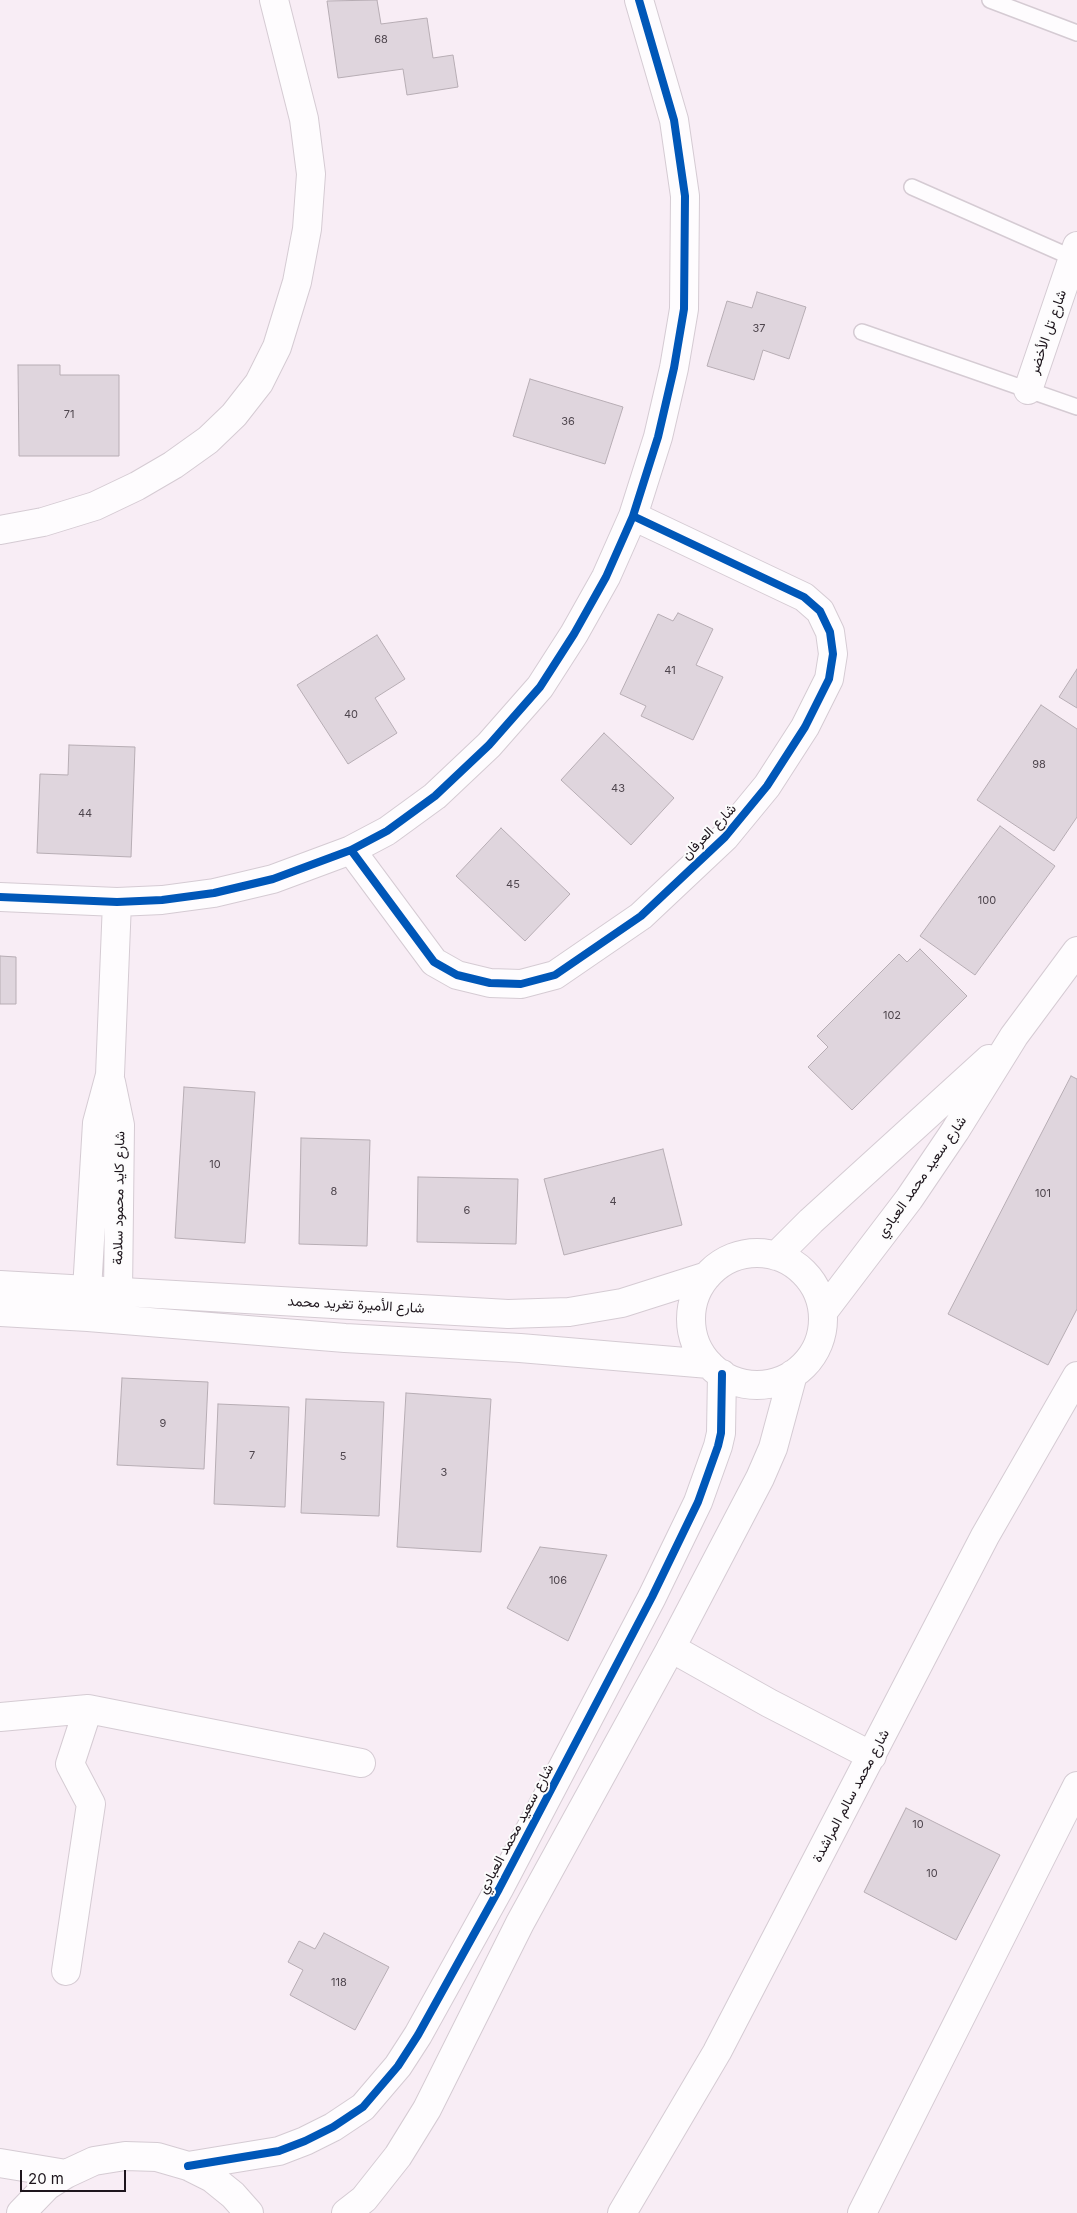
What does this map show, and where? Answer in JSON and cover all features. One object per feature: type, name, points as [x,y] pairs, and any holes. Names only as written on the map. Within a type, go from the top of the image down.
[{"type":"street","points":[[0,530],[43,522],[95,506],[137,486],[173,465],[208,440],[234,415],[259,383],[277,347],[297,282],[307,229],[310,174],[304,119],[274,0]]},
{"type":"street","points":[[0,897],[117,902],[162,900],[214,893],[273,879],[351,850],[387,831],[435,796],[490,745],[540,687],[574,634],[606,577],[633,516],[658,437],[674,368],[684,309],[686,261],[685,196],[674,120],[639,0]]},
{"type":"street","name":"شارع تل الأخضر","points":[[1028,390],[1075,252]]},
{"type":"street","name":"شارع العرفان","points":[[351,850],[434,962],[457,975],[490,982],[521,984],[555,976],[641,916],[725,837],[767,786],[809,719],[829,679],[833,654],[830,632],[820,611],[804,597],[633,516]]},
{"type":"street","name":"شارع كايد محمود سلامة","points":[[87,1290],[97,1123],[110,1075],[117,902]]},
{"type":"street","name":"شارع سعيد محمد العبادي","points":[[776,1256],[811,1221],[1014,1036],[1068,982],[1077,951]]},
{"type":"street","name":"شارع سعيد محمد العبادي","points":[[823,1312],[909,1199],[955,1132],[1014,1036]]},
{"type":"street","name":"شارع كايد محمود سلامة","points":[[110,1075],[120,1125],[118,1292]]},
{"type":"street","points":[[757,1253],[776,1256],[794,1264],[808,1277],[818,1293],[823,1312],[822,1330],[817,1347],[807,1362],[793,1374],[776,1382],[758,1384],[739,1382],[716,1369],[698,1348],[692,1330],[692,1310],[697,1292],[707,1276],[721,1263],[738,1256],[757,1253]]},
{"type":"street","name":"شارع الأميرة تغريد محمد","points":[[0,1285],[508,1314],[569,1312],[622,1303],[707,1276]]},
{"type":"street","points":[[0,1312],[88,1317],[345,1338],[520,1348],[716,1369]]},
{"type":"street","name":"شارع سعيد محمد العبادي","points":[[188,2166],[279,2151],[333,2127],[363,2107],[398,2066],[418,2036],[504,1880],[652,1597],[698,1502],[721,1433],[716,1369]]},
{"type":"street","points":[[346,2213],[364,2198],[398,2156],[428,2109],[520,1923],[671,1648],[764,1470],[773,1448],[793,1374]]},
{"type":"street","name":"شارع محمد سالم المراشدة","points":[[622,2213],[717,2052],[872,1756],[984,1536],[1077,1376]]},
{"type":"street","points":[[671,1648],[769,1703],[872,1756]]},
{"type":"street","points":[[66,1971],[91,1804],[70,1764],[88,1709]]},
{"type":"street","points":[[0,1717],[88,1709],[361,1763]]},
{"type":"street","points":[[862,2213],[1077,1786]]},
{"type":"street","points":[[21,2213],[47,2186],[66,2174],[94,2161],[126,2156],[157,2157],[188,2166],[212,2178],[233,2195],[249,2213]]},
{"type":"street","points":[[0,2163],[66,2174]]},
{"type":"lane","points":[[990,0],[1077,33]]},
{"type":"lane","points":[[912,187],[1075,252]]},
{"type":"lane","points":[[862,332],[1077,407]]},
{"type":"building","points":[[377,0],[381,24],[427,18],[433,58],[453,55],[458,87],[407,95],[403,69],[338,78],[327,1]]},
{"type":"building","points":[[757,292],[806,307],[789,359],[763,350],[754,380],[707,366],[727,301],[752,308]]},
{"type":"building","points":[[18,365],[60,365],[60,375],[119,375],[119,456],[19,456]]},
{"type":"building","points":[[530,379],[623,407],[605,464],[513,436]]},
{"type":"building","points":[[678,613],[713,629],[696,665],[723,677],[693,740],[641,716],[646,706],[620,694],[658,614],[673,621]]},
{"type":"building","points":[[377,635],[405,679],[375,698],[397,733],[348,764],[297,685]]},
{"type":"building","points":[[1077,669],[1077,708],[1059,697]]},
{"type":"building","points":[[1041,705],[1077,729],[1077,817],[1054,851],[977,800]]},
{"type":"building","points":[[604,733],[674,798],[631,845],[561,780]]},
{"type":"building","points":[[69,745],[135,747],[131,857],[37,853],[40,774],[68,775]]},
{"type":"building","points":[[1000,826],[1055,866],[975,975],[920,936]]},
{"type":"building","points":[[501,828],[570,894],[525,941],[456,876]]},
{"type":"building","points":[[920,949],[967,996],[852,1110],[808,1067],[828,1047],[817,1036],[899,954],[907,962]]},
{"type":"building","points":[[0,956],[16,957],[16,1004],[0,1004]]},
{"type":"building","points":[[1071,1076],[1077,1079],[1077,1309],[1048,1365],[948,1314]]},
{"type":"building","points":[[184,1087],[255,1092],[245,1243],[175,1238]]},
{"type":"building","points":[[301,1138],[370,1140],[367,1246],[299,1244]]},
{"type":"building","points":[[663,1149],[682,1225],[564,1255],[544,1179]]},
{"type":"building","points":[[418,1177],[518,1179],[516,1244],[417,1242]]},
{"type":"building","points":[[122,1378],[208,1382],[204,1469],[117,1465]]},
{"type":"building","points":[[406,1393],[491,1399],[481,1552],[397,1547]]},
{"type":"building","points":[[306,1399],[384,1402],[379,1516],[301,1513]]},
{"type":"building","points":[[218,1404],[289,1407],[285,1507],[214,1504]]},
{"type":"building","points":[[540,1547],[607,1555],[568,1641],[507,1608]]},
{"type":"building","points":[[906,1808],[1000,1855],[956,1940],[864,1892]]},
{"type":"building","points":[[324,1933],[389,1967],[355,2030],[290,1995],[303,1970],[288,1962],[299,1941],[315,1949]]},
{"type":"cycle path","points":[[0,897],[117,902],[162,900],[214,893],[273,879],[351,850],[387,831],[435,796],[489,745],[540,687],[574,634],[606,577],[633,516],[658,437],[674,368],[684,309],[685,196],[674,120],[639,0]]},
{"type":"cycle path","points":[[351,850],[434,962],[457,975],[490,983],[521,984],[555,975],[641,916],[725,837],[767,786],[805,727],[829,679],[833,654],[830,632],[820,611],[804,597],[633,516]]},
{"type":"cycle path","points":[[188,2166],[279,2151],[305,2141],[333,2127],[363,2107],[398,2066],[418,2035],[499,1889],[652,1597],[698,1502],[721,1433],[722,1374]]}]
